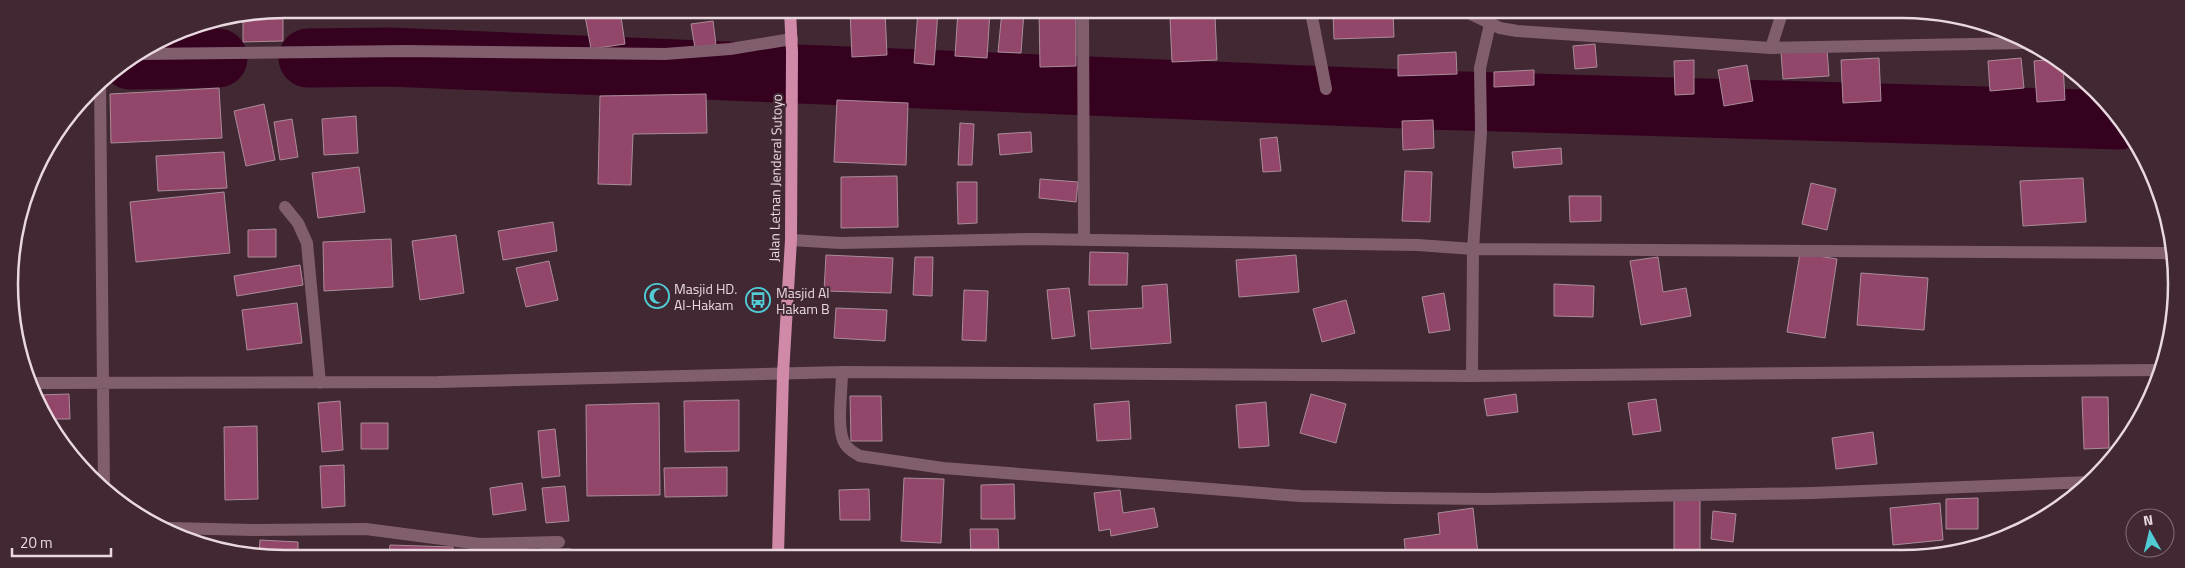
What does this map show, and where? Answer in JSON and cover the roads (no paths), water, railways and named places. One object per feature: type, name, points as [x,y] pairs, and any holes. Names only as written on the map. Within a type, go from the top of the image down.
[{"type":"main road","name":"Jalan Letnan Jenderal Sutoyo","points":[[778,550],[783,374],[791,240],[790,18]]},
{"type":"street","points":[[1082,18],[1085,127],[1084,240]]},
{"type":"street","points":[[1312,18],[1326,89]]},
{"type":"street","points":[[1478,18],[1500,28],[1517,31],[1771,48],[2015,43]]},
{"type":"street","points":[[1771,48],[1781,18]]},
{"type":"street","points":[[1472,376],[1473,249],[1482,131],[1480,85],[1482,51],[1490,24]]},
{"type":"street","points":[[150,54],[405,51],[665,54],[792,46]]},
{"type":"street","points":[[101,91],[104,480]]},
{"type":"street","points":[[285,207],[298,223],[307,243],[320,382]]},
{"type":"street","points":[[791,240],[841,243],[1032,239],[1418,245],[1473,249],[2165,253]]},
{"type":"street","points":[[37,383],[438,382],[842,372],[1472,376],[2153,370]]},
{"type":"street","points":[[842,372],[841,428],[843,440],[850,451],[860,456],[943,468],[1300,496],[1395,498],[1487,499],[1802,493],[2079,482]]},
{"type":"street","points":[[178,528],[366,529],[480,544],[559,542]]},
{"type":"waterway","points":[[308,58],[389,57],[1428,100],[2110,120]]},
{"type":"waterway","points":[[140,60],[218,58]]},
{"type":"place","name":"Masjid HD. Al-Hakam","points":[[657,296]]},
{"type":"place","name":"Masjid Al Hakam B","points":[[758,300]]}]
